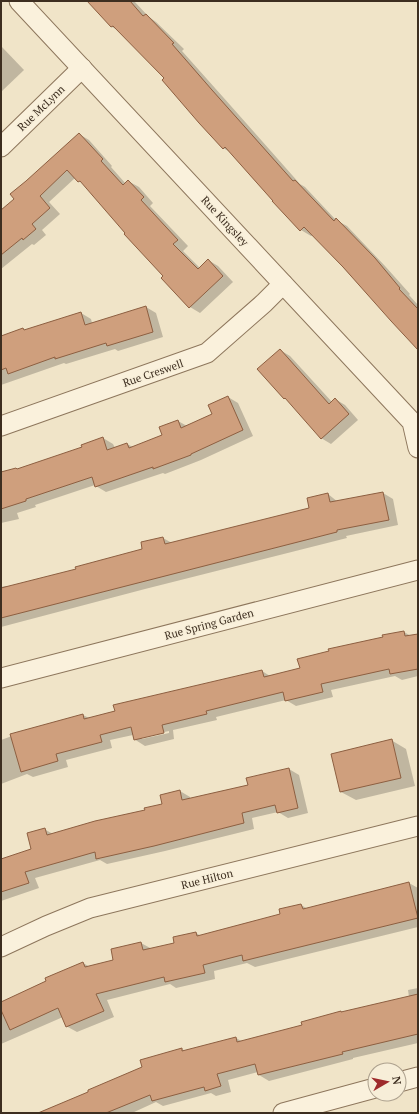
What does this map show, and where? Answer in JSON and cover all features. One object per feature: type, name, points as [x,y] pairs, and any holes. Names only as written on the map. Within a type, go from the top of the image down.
[{"type":"street","name":"Rue Kingsley","points":[[19,1],[412,422],[418,448]]},
{"type":"street","name":"Rue McLynn","points":[[1,147],[82,68]]},
{"type":"street","name":"Rue Creswell","points":[[1,426],[207,353],[264,303],[283,284]]},
{"type":"street","name":"Rue Spring Garden","points":[[1,678],[418,570]]},
{"type":"street","name":"Rue Hilton","points":[[1,947],[90,908],[418,826]]},
{"type":"street","points":[[407,1079],[418,1076]]},
{"type":"street","points":[[283,1113],[367,1090]]},
{"type":"building","points":[[87,1],[130,1],[143,16],[146,14],[174,43],[172,44],[293,181],[295,180],[334,221],[336,218],[375,258],[400,288],[399,289],[418,309],[418,350],[343,267],[304,227],[300,231],[225,147],[223,149],[199,123],[162,80],[164,78],[113,26],[111,27]]},
{"type":"building","points":[[79,133],[103,159],[101,161],[123,185],[128,180],[144,197],[141,200],[178,240],[173,244],[198,269],[208,259],[223,276],[189,308],[161,278],[163,276],[124,234],[125,233],[80,181],[78,182],[67,170],[40,196],[50,208],[32,224],[36,229],[1,255],[1,210],[14,199],[10,194]]},
{"type":"building","points":[[146,306],[153,332],[107,346],[106,343],[55,359],[55,357],[8,374],[6,368],[1,370],[1,336],[23,328],[24,330],[81,312],[85,325]]},
{"type":"building","points":[[280,349],[329,404],[335,398],[349,414],[321,439],[257,369]]},
{"type":"building","points":[[228,396],[243,430],[191,455],[153,469],[153,467],[95,487],[92,477],[1,509],[1,472],[17,469],[82,447],[81,445],[103,437],[107,450],[127,443],[129,448],[162,435],[159,427],[178,420],[181,428],[212,414],[208,405]]},
{"type":"building","points":[[383,492],[389,520],[337,530],[337,532],[1,618],[1,588],[76,569],[75,567],[142,549],[141,542],[163,537],[165,544],[309,508],[307,498],[328,493],[330,502]]},
{"type":"building","points":[[404,631],[405,636],[418,634],[418,669],[390,674],[389,669],[321,684],[323,692],[285,701],[283,692],[206,711],[207,714],[162,725],[164,733],[134,740],[131,727],[100,735],[102,742],[56,754],[58,761],[21,772],[10,734],[83,714],[84,719],[115,711],[113,705],[262,670],[264,677],[300,668],[297,659],[329,651],[328,649]]},
{"type":"building","points":[[392,739],[401,778],[340,792],[331,754]]},
{"type":"building","points":[[289,768],[298,808],[277,813],[275,805],[242,813],[244,823],[96,859],[95,852],[25,872],[29,883],[1,892],[1,859],[31,849],[27,833],[45,828],[47,835],[95,821],[145,810],[144,808],[162,804],[160,795],[180,790],[182,800],[248,785],[246,778]]},
{"type":"building","points":[[409,882],[418,918],[243,961],[242,955],[203,965],[205,973],[165,982],[164,977],[96,994],[104,1011],[66,1027],[58,1008],[10,1030],[1,1010],[1,1002],[46,981],[45,978],[83,962],[85,967],[113,960],[111,949],[141,942],[143,950],[174,943],[173,937],[196,932],[197,936],[280,914],[279,909],[301,904],[303,909]]},
{"type":"building","points":[[418,994],[418,1034],[342,1052],[343,1054],[258,1075],[255,1064],[217,1074],[221,1086],[205,1091],[204,1087],[152,1101],[150,1095],[106,1113],[38,1113],[142,1067],[140,1060],[182,1048],[182,1051],[236,1037],[237,1042],[302,1025],[301,1022],[341,1011]]}]
